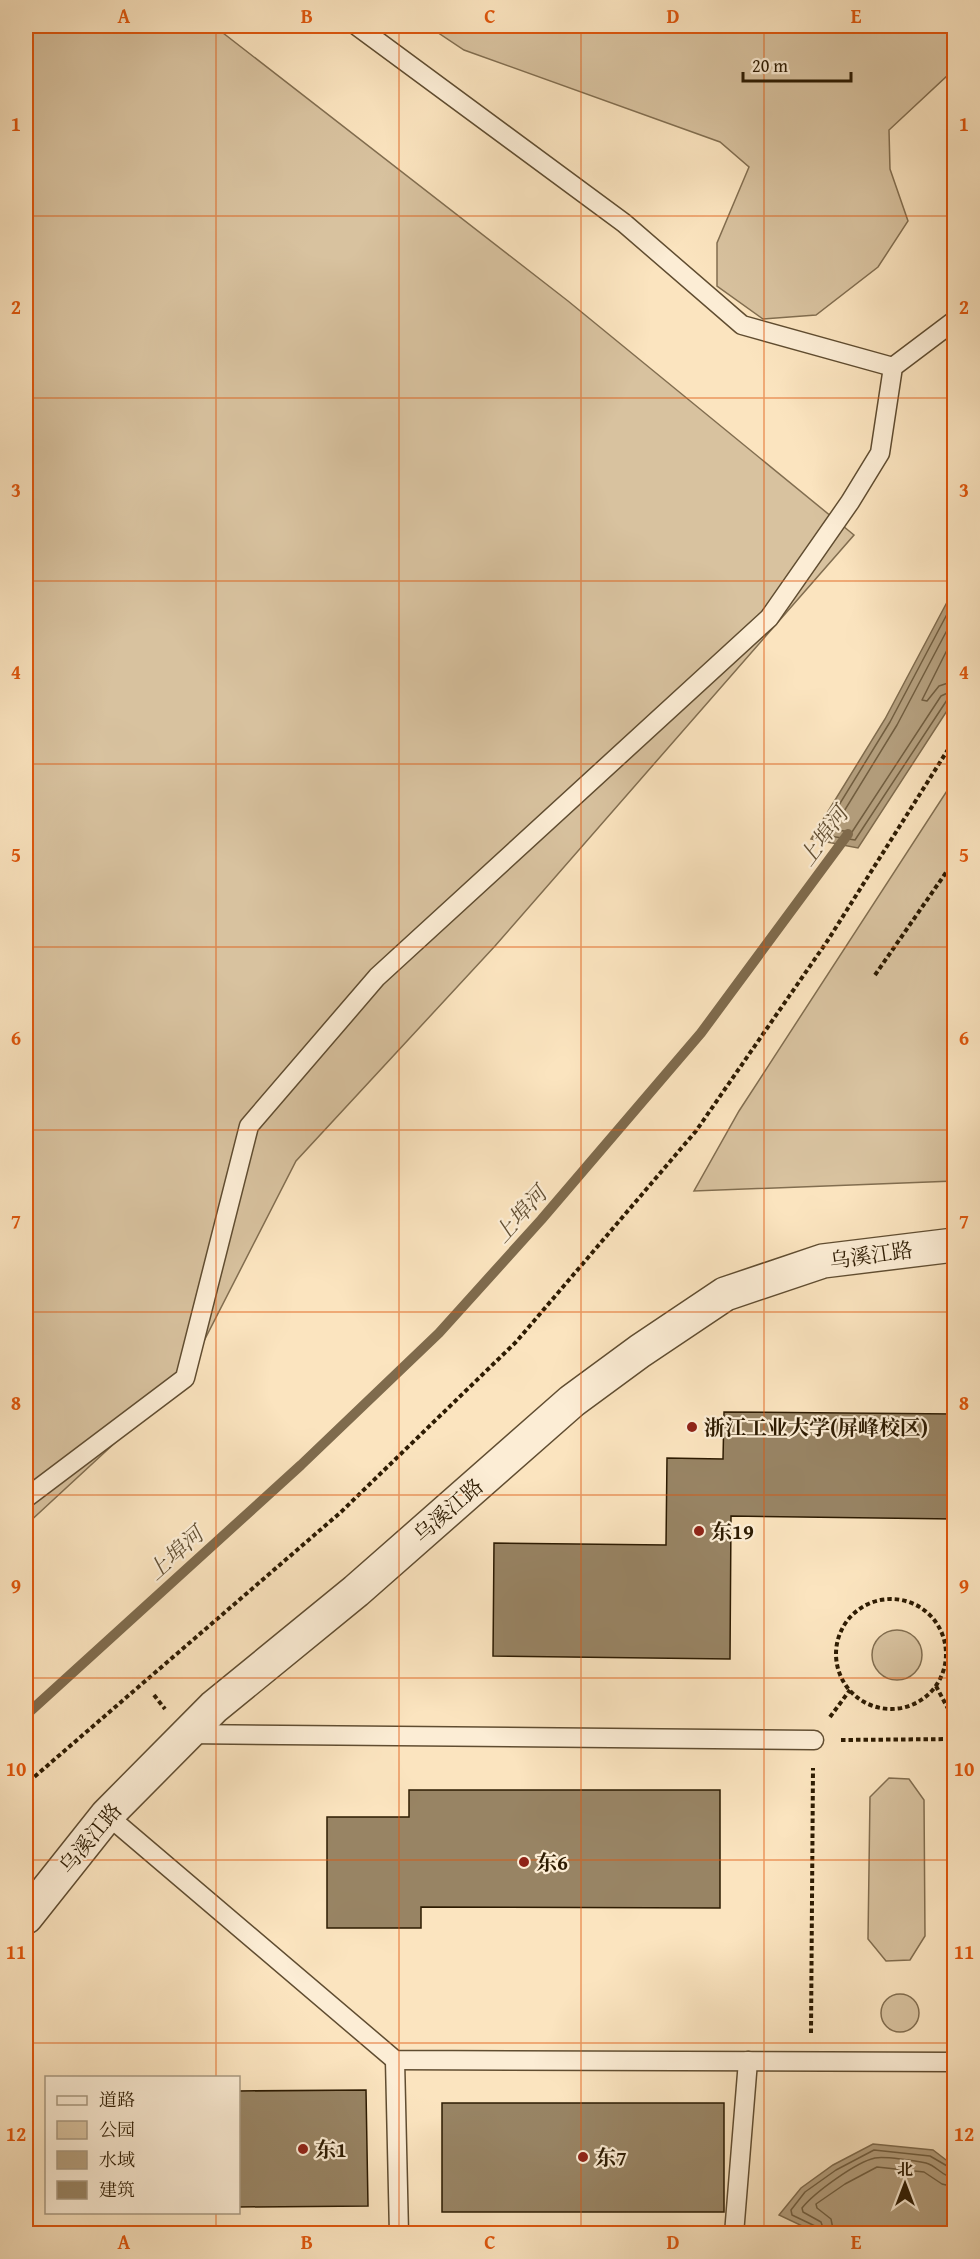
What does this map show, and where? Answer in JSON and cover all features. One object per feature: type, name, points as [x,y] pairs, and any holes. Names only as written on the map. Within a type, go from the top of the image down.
[{"type":"street","name":"乌溪江路","points":[[26,1917],[107,1815],[184,1734],[356,1591],[572,1401],[725,1294],[823,1261],[954,1245]]},
{"type":"lane","points":[[357,26],[624,223],[742,325],[894,367]]},
{"type":"lane","points":[[26,1498],[185,1378],[249,1126],[377,977],[769,618],[850,502],[880,453],[894,367],[954,321]]},
{"type":"lane","points":[[184,1734],[814,1740]]},
{"type":"lane","points":[[107,1815],[395,2060],[954,2062]]},
{"type":"lane","points":[[395,2060],[399,2234]]},
{"type":"lane","points":[[734,2234],[748,2061]]},
{"type":"path","points":[[26,1789],[33,1778],[341,1512],[516,1342],[696,1131],[828,940],[954,740]]},
{"type":"path","points":[[875,975],[954,861]]},
{"type":"path","points":[[888,1598],[908,1600],[923,1608],[936,1620],[944,1636],[947,1653],[945,1671],[936,1686],[924,1699],[908,1707],[891,1709],[873,1706],[850,1690],[836,1665],[836,1646],[841,1628],[853,1612],[870,1602],[888,1598]]},
{"type":"path","points":[[936,1686],[954,1720]]},
{"type":"path","points":[[811,2061],[814,1740],[850,1690]]},
{"type":"path","points":[[814,1740],[954,1739]]},
{"type":"green space","points":[[26,26],[214,26],[568,301],[854,535],[495,946],[296,1161],[185,1378],[26,1525]]},
{"type":"green space","points":[[428,26],[954,26],[954,73],[947,76],[889,130],[890,169],[908,221],[878,267],[816,315],[763,319],[717,286],[717,243],[749,167],[720,142],[464,50]]},
{"type":"green space","points":[[954,780],[954,1181],[694,1191],[739,1111]]},
{"type":"green space","points":[[897,1630],[915,1637],[922,1655],[915,1673],[897,1680],[879,1673],[872,1655],[879,1637]]},
{"type":"green space","points":[[889,1778],[909,1779],[924,1800],[925,1936],[910,1960],[886,1961],[868,1939],[870,1797]]},
{"type":"green space","points":[[900,1994],[914,1999],[919,2013],[914,2027],[900,2032],[886,2027],[881,2013],[886,1999]]},
{"type":"water","points":[[954,589],[954,700],[858,848],[811,839],[885,719]]},
{"type":"water","points":[[873,2144],[933,2150],[954,2166],[954,2233],[817,2233],[779,2215],[801,2188],[833,2165]]},
{"type":"building","name":"东19","points":[[724,1412],[954,1414],[954,1519],[731,1516],[730,1659],[493,1656],[494,1543],[666,1545],[667,1458],[723,1459]]},
{"type":"building","name":"东6","points":[[409,1790],[720,1790],[720,1908],[421,1907],[421,1928],[327,1928],[327,1817],[409,1817]]},
{"type":"building","name":"东1","points":[[366,2090],[368,2206],[240,2207],[240,2091]]},
{"type":"building","name":"东7","points":[[442,2103],[724,2103],[724,2212],[442,2212]]},
{"type":"waterway","name":"上埠河","points":[[26,1715],[301,1465],[439,1333],[541,1220],[701,1033],[848,834]]},
{"type":"place","name":"浙江工业大学(屏峰校区)","points":[[692,1427]]},
{"type":"place","name":"东19","points":[[699,1531]]},
{"type":"place","name":"东6","points":[[524,1862]]},
{"type":"place","name":"东1","points":[[303,2149]]},
{"type":"place","name":"东7","points":[[583,2157]]}]
